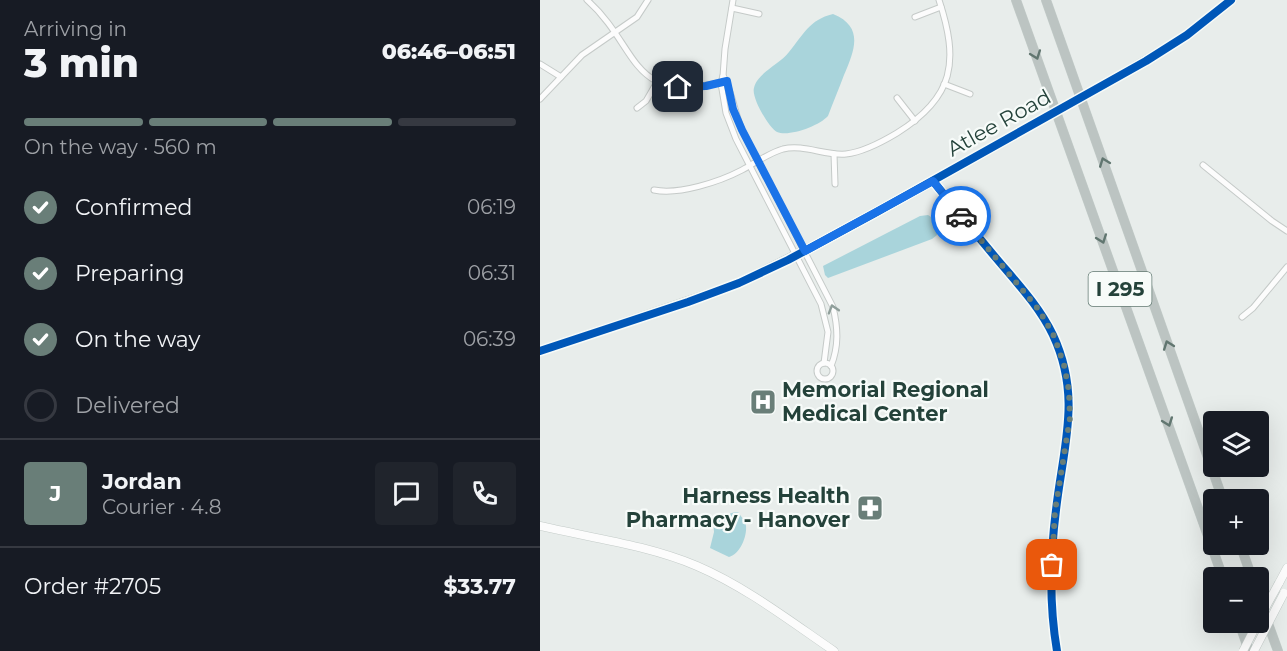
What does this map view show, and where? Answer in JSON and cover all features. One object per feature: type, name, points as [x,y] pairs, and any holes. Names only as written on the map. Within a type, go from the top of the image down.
[{"type":"highway","name":"I 295","points":[[1017,0],[1219,567]]},
{"type":"highway","name":"I 295","points":[[1046,0],[1219,489]]},
{"type":"highway","points":[[1269,627],[1278,651]]},
{"type":"highway","points":[[1244,633],[1251,651]]},
{"type":"main road","name":"Atlee Road","points":[[540,351],[739,283],[805,251],[1179,41],[1231,0]]},
{"type":"main road","points":[[540,526],[649,549],[698,567],[743,591],[834,651]]},
{"type":"main road","points":[[1269,602],[1287,568]]},
{"type":"main road","points":[[1251,651],[1286,591]]},
{"type":"main road","points":[[1243,651],[1252,633]]},
{"type":"street","points":[[586,0],[604,17],[639,68],[657,82],[678,87],[706,86],[724,80]]},
{"type":"street","points":[[540,99],[582,55],[637,17],[648,0]]},
{"type":"street","points":[[733,0],[724,50],[726,113],[730,127],[818,295],[825,317],[828,342],[825,363]]},
{"type":"street","points":[[654,190],[670,192],[682,190],[725,177],[778,151],[792,148],[834,154],[848,154],[867,149],[915,121],[936,100],[949,68],[951,48],[948,28],[939,0]]},
{"type":"street","points":[[915,17],[941,7]]},
{"type":"street","points":[[732,8],[759,14]]},
{"type":"street","points":[[540,64],[561,77]]},
{"type":"street","points":[[724,80],[738,123],[829,297],[836,319],[836,353],[831,366],[833,371],[831,376],[827,379],[817,375],[819,364],[825,363],[831,366]]},
{"type":"street","points":[[637,108],[646,101],[657,82]]},
{"type":"street","points":[[944,84],[970,94]]},
{"type":"street","points":[[897,98],[915,121]]},
{"type":"street","points":[[834,154],[835,184]]},
{"type":"street","points":[[1203,165],[1287,231]]},
{"type":"street","points":[[933,181],[1039,310],[1054,336],[1064,365],[1069,391],[1070,418],[1055,511],[1051,578],[1057,651]]},
{"type":"street","points":[[1242,317],[1253,308],[1287,267]]},
{"type":"water","points":[[833,14],[850,26],[854,40],[851,57],[828,116],[804,130],[789,133],[777,132],[761,112],[755,98],[756,83],[764,73],[785,56],[812,24]]},
{"type":"water","points":[[928,215],[937,226],[937,235],[932,239],[828,278],[825,275],[823,266],[920,216]]},
{"type":"water","points":[[738,512],[746,524],[746,530],[739,549],[729,557],[710,548],[714,532],[713,519]]},
{"type":"cycle path","points":[[540,351],[688,302],[739,283],[788,260],[1146,61],[1187,35],[1231,0]]},
{"type":"cycle path","points":[[933,181],[1034,304],[1053,335],[1062,358],[1069,401],[1066,443],[1052,545],[1052,598],[1057,651]]},
{"type":"way so far","points":[[961,216],[1039,310],[1054,336],[1064,365],[1069,391],[1070,418],[1055,511],[1052,565]]},
{"type":"place","name":"Memorial Regional Medical Center","points":[[763,402]]},
{"type":"place","name":"Harness Health Pharmacy - Hanover","points":[[870,508]]},
{"type":"route","points":[[678,87],[706,86],[727,81],[733,109],[742,130],[805,251],[933,181],[961,216]]}]
